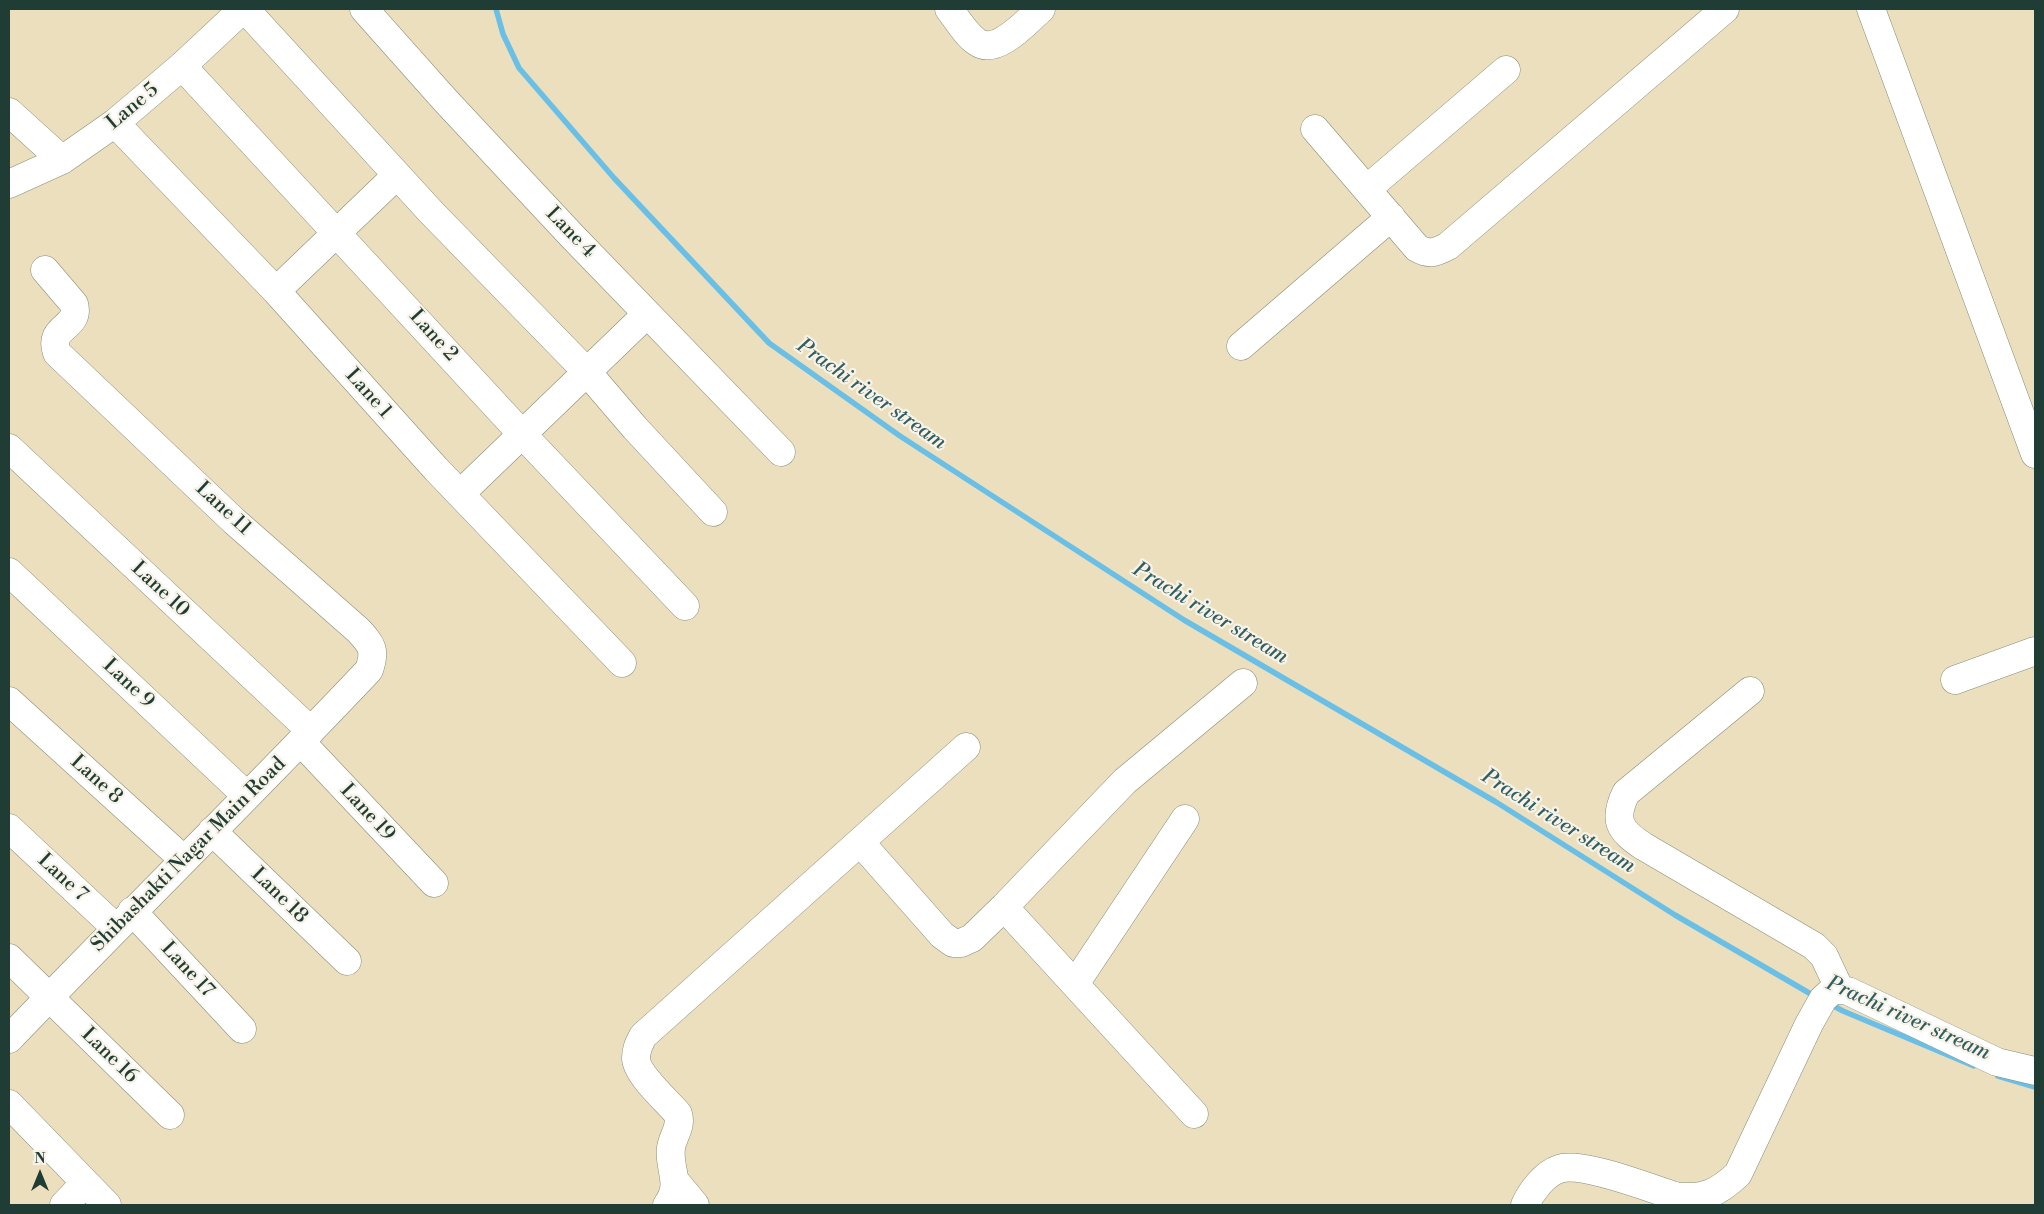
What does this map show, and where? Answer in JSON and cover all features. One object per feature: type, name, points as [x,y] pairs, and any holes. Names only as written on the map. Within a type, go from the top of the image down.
[{"type":"street","name":"Lane 5","points":[[9,184],[62,160],[115,124],[244,9]]},
{"type":"street","points":[[244,9],[397,175],[587,372],[635,428],[713,512]]},
{"type":"street","name":"Lane 4","points":[[365,9],[451,107],[781,452]]},
{"type":"street","points":[[949,9],[976,42],[984,46],[1004,41],[1041,9]]},
{"type":"street","points":[[1315,129],[1417,248],[1427,254],[1437,252],[1448,246],[1725,9]]},
{"type":"street","points":[[1871,9],[2035,454]]},
{"type":"street","name":"Lane 2","points":[[182,66],[522,434],[685,606]]},
{"type":"street","points":[[1367,189],[1506,70]]},
{"type":"street","points":[[9,112],[62,160]]},
{"type":"street","name":"Lane 1","points":[[115,124],[276,290],[460,494],[622,663]]},
{"type":"street","points":[[276,290],[397,175]]},
{"type":"street","points":[[1241,346],[1391,217]]},
{"type":"street","name":"Lane 11","points":[[45,270],[74,304],[76,311],[75,317],[56,335],[54,344],[58,353],[234,521],[358,630],[370,643],[373,657],[368,670]]},
{"type":"street","points":[[460,494],[647,314]]},
{"type":"street","name":"Lane 10","points":[[9,448],[306,737]]},
{"type":"street","name":"Lane 9","points":[[9,572],[247,796]]},
{"type":"street","points":[[1955,680],[2035,652]]},
{"type":"street","name":"Shibashakti Nagar Main Road","points":[[9,1039],[183,859],[306,737],[368,670]]},
{"type":"street","points":[[860,842],[942,935],[953,943],[961,943],[972,938],[1004,907],[1126,781],[1244,684]]},
{"type":"street","points":[[1750,691],[1626,793],[1618,814],[1620,826],[1628,836],[1643,846],[1814,946],[1824,956],[1837,990]]},
{"type":"street","name":"Lane 8","points":[[9,701],[183,859]]},
{"type":"street","name":"Lane 19","points":[[306,737],[434,883]]},
{"type":"street","points":[[695,1205],[671,1194],[671,1154],[680,1121],[678,1114],[644,1076],[636,1061],[637,1048],[643,1036],[966,747]]},
{"type":"street","points":[[1075,984],[1185,818]]},
{"type":"street","name":"Lane 7","points":[[9,828],[124,920]]},
{"type":"street","name":"Lane 18","points":[[212,831],[347,961]]},
{"type":"street","points":[[1004,907],[1194,1114]]},
{"type":"street","name":"Lane 17","points":[[124,920],[242,1029]]},
{"type":"street","name":"Lane 16","points":[[9,958],[170,1115]]},
{"type":"street","points":[[1524,1205],[1543,1180],[1559,1170],[1581,1168],[1687,1198],[1708,1195],[1725,1186],[1738,1174],[1809,1024],[1823,999],[1837,990],[1848,992],[1998,1062],[2035,1071]]},
{"type":"street","points":[[9,1104],[107,1205]]},
{"type":"street","points":[[64,1205],[85,1182]]},
{"type":"waterway","name":"Prachi river stream","points":[[496,9],[503,34],[519,68],[614,178],[769,343],[900,436],[1184,620],[1496,802],[1675,915],[1816,997]]},
{"type":"waterway","name":"Prachi river stream","points":[[1828,1003],[1974,1066]]},
{"type":"waterway","name":"Prachi river stream","points":[[1998,1076],[2035,1087]]}]
